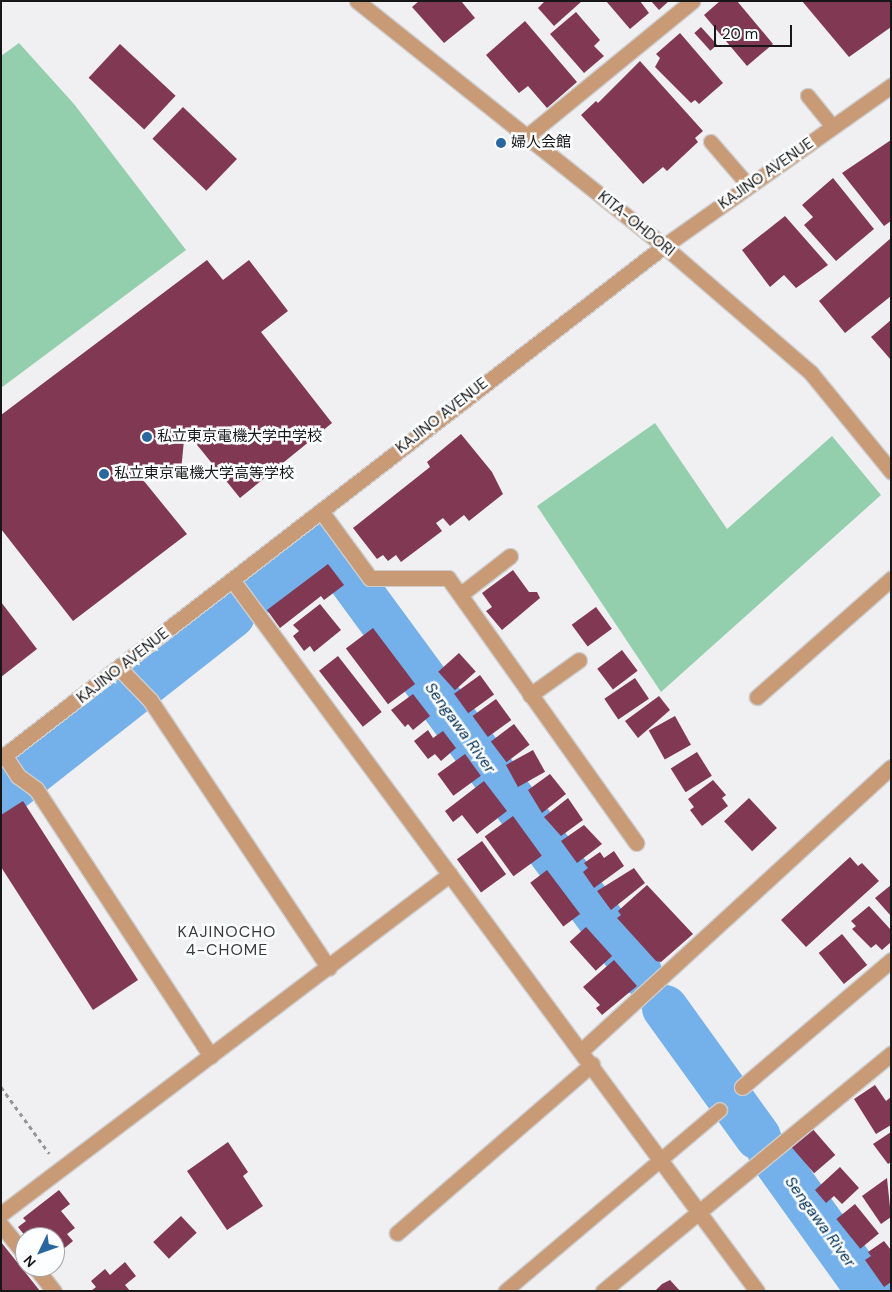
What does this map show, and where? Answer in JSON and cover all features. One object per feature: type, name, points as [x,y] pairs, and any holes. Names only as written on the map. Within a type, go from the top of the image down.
[{"type":"street","name":"KITA-OHDORI","points":[[357,1],[664,246],[811,373],[891,471]]},
{"type":"street","points":[[526,137],[692,1]]},
{"type":"street","name":"KAJINO AVENUE","points":[[3,757],[120,669],[664,246],[891,86]]},
{"type":"street","points":[[322,511],[370,578],[448,578],[636,843]]},
{"type":"street","points":[[461,594],[510,556]]},
{"type":"street","points":[[757,697],[891,579]]},
{"type":"street","points":[[233,581],[702,1212],[756,1291]]},
{"type":"street","points":[[530,695],[579,660]]},
{"type":"street","points":[[120,669],[132,684],[150,700],[329,968]]},
{"type":"street","points":[[3,757],[18,776],[36,789],[211,1056]]},
{"type":"street","points":[[581,1051],[891,767]]},
{"type":"street","points":[[1,1214],[329,968],[450,874]]},
{"type":"street","points":[[742,1087],[891,960]]},
{"type":"street","points":[[603,1291],[702,1212],[891,1054]]},
{"type":"street","points":[[397,1233],[592,1064]]},
{"type":"street","points":[[1,1225],[15,1242]]},
{"type":"street","points":[[43,1277],[54,1291]]},
{"type":"lane","points":[[808,96],[833,127]]},
{"type":"lane","points":[[711,142],[749,186]]},
{"type":"lane","points":[[506,1291],[663,1161],[720,1110]]},
{"type":"path","points":[[1,1087],[61,1170]]},
{"type":"green space","points":[[19,43],[74,104],[186,250],[1,388],[1,56]]},
{"type":"green space","points":[[655,423],[727,529],[832,436],[881,495],[661,692],[537,506]]},
{"type":"building","points":[[419,1],[461,1],[475,18],[444,43],[412,7]]},
{"type":"building","points":[[545,1],[582,1],[554,26],[538,8]]},
{"type":"building","points":[[606,1],[640,1],[649,13],[630,29]]},
{"type":"building","points":[[651,1],[669,1],[659,10]]},
{"type":"building","points":[[720,1],[737,1],[773,44],[747,66],[704,15]]},
{"type":"building","points":[[802,1],[891,1],[891,27],[849,57]]},
{"type":"building","points":[[576,12],[600,40],[594,46],[604,56],[584,73],[550,34]]},
{"type":"building","points":[[525,21],[577,82],[547,108],[528,86],[519,93],[486,55]]},
{"type":"building","points":[[701,27],[717,45],[710,51],[694,33]]},
{"type":"building","points":[[680,33],[723,83],[699,104],[695,100],[691,103],[655,67],[660,58],[656,54]]},
{"type":"building","points":[[120,44],[176,96],[144,129],[89,78]]},
{"type":"building","points":[[640,61],[703,131],[695,138],[698,142],[667,171],[663,167],[643,184],[581,115],[596,101],[598,103]]},
{"type":"building","points":[[183,107],[237,159],[206,191],[152,139]]},
{"type":"building","points":[[891,140],[891,221],[884,226],[842,173]]},
{"type":"building","points":[[833,178],[874,229],[836,261],[804,225],[813,217],[802,205]]},
{"type":"building","points":[[785,216],[828,265],[796,288],[784,275],[770,287],[742,250]]},
{"type":"building","points":[[891,238],[891,296],[845,333],[819,301]]},
{"type":"building","points":[[207,260],[223,280],[249,260],[288,311],[261,332],[332,423],[240,498],[185,430],[181,471],[135,470],[187,534],[73,621],[1,529],[1,415]]},
{"type":"building","points":[[891,320],[891,360],[871,337]]},
{"type":"building","points":[[461,434],[492,472],[503,494],[469,521],[464,515],[450,526],[443,518],[436,523],[442,531],[401,562],[396,555],[388,561],[383,555],[377,559],[353,528],[430,467],[427,462]]},
{"type":"building","points":[[328,564],[344,585],[324,600],[321,596],[280,628],[267,610]]},
{"type":"building","points":[[513,570],[529,592],[537,592],[540,598],[502,630],[486,611],[492,607],[482,593]]},
{"type":"building","points":[[1,602],[37,649],[1,677]]},
{"type":"building","points":[[320,604],[341,630],[314,652],[310,646],[304,651],[293,636],[299,631],[293,625]]},
{"type":"building","points":[[596,607],[612,629],[588,646],[572,625]]},
{"type":"building","points":[[373,628],[415,684],[388,704],[346,648]]},
{"type":"building","points":[[622,650],[638,671],[613,689],[597,669]]},
{"type":"building","points":[[459,653],[476,672],[455,690],[438,672]]},
{"type":"building","points":[[338,656],[382,712],[363,727],[319,671]]},
{"type":"building","points":[[480,675],[494,694],[468,713],[454,694]]},
{"type":"building","points":[[635,678],[649,699],[618,719],[604,699]]},
{"type":"building","points":[[413,694],[430,716],[413,730],[408,724],[405,727],[391,710]]},
{"type":"building","points":[[659,696],[670,710],[638,738],[625,721]]},
{"type":"building","points":[[496,699],[511,720],[488,737],[473,716]]},
{"type":"building","points":[[675,716],[691,745],[665,759],[649,731]]},
{"type":"building","points":[[514,724],[530,745],[506,762],[491,741]]},
{"type":"building","points":[[428,730],[433,738],[443,731],[456,748],[441,761],[435,754],[428,759],[414,741]]},
{"type":"building","points":[[533,750],[545,772],[518,787],[506,765]]},
{"type":"building","points":[[697,752],[712,776],[686,792],[671,768]]},
{"type":"building","points":[[465,754],[481,776],[453,796],[437,774]]},
{"type":"building","points":[[550,774],[566,794],[542,813],[528,790]]},
{"type":"building","points":[[713,780],[726,795],[722,798],[728,806],[702,826],[690,810],[694,807],[688,799]]},
{"type":"building","points":[[484,781],[507,811],[477,834],[462,815],[453,822],[445,811]]},
{"type":"building","points":[[568,798],[583,820],[561,836],[544,817]]},
{"type":"building","points":[[749,798],[777,828],[752,851],[724,821]]},
{"type":"building","points":[[23,801],[138,980],[93,1010],[1,867],[1,815]]},
{"type":"building","points":[[513,816],[542,856],[513,876],[485,837]]},
{"type":"building","points":[[584,825],[602,844],[577,863],[561,841]]},
{"type":"building","points":[[482,841],[506,874],[481,892],[457,859]]},
{"type":"building","points":[[614,851],[624,866],[594,888],[583,872],[588,868],[584,863],[600,852],[604,858]]},
{"type":"building","points":[[850,857],[858,866],[862,863],[879,881],[806,947],[781,920]]},
{"type":"building","points":[[634,868],[645,883],[611,910],[597,891]]},
{"type":"building","points":[[547,870],[580,914],[563,927],[530,883]]},
{"type":"building","points":[[647,885],[693,934],[661,962],[656,961],[617,918],[621,915],[618,911]]},
{"type":"building","points":[[891,885],[891,916],[875,898]]},
{"type":"building","points":[[869,906],[891,930],[891,942],[882,950],[876,944],[871,948],[852,929],[856,926],[851,921]]},
{"type":"building","points":[[586,927],[612,956],[596,971],[570,942]]},
{"type":"building","points":[[842,934],[867,965],[844,984],[819,953]]},
{"type":"building","points":[[614,960],[637,986],[602,1015],[596,1008],[600,1005],[583,987]]},
{"type":"building","points":[[875,1085],[886,1101],[891,1097],[891,1125],[876,1134],[854,1099]]},
{"type":"building","points":[[811,1127],[835,1155],[814,1173],[790,1145]]},
{"type":"building","points":[[891,1132],[891,1162],[888,1164],[873,1144]]},
{"type":"building","points":[[228,1142],[248,1172],[243,1176],[263,1206],[227,1230],[187,1171]]},
{"type":"building","points":[[840,1167],[859,1188],[842,1204],[834,1196],[826,1203],[815,1190]]},
{"type":"building","points":[[887,1178],[891,1217],[881,1224],[862,1196]]},
{"type":"building","points":[[59,1190],[70,1204],[61,1211],[75,1228],[67,1234],[73,1241],[65,1248],[65,1227],[18,1227],[26,1221],[23,1218]]},
{"type":"building","points":[[855,1204],[879,1234],[860,1249],[836,1219]]},
{"type":"building","points":[[181,1216],[197,1233],[169,1259],[153,1242]]},
{"type":"building","points":[[884,1241],[891,1250],[891,1282],[884,1287],[865,1260],[871,1256],[868,1252]]},
{"type":"building","points":[[1,1242],[15,1260],[15,1277],[29,1277],[40,1291],[1,1291]]},
{"type":"building","points":[[125,1262],[136,1276],[125,1285],[130,1291],[91,1291],[96,1287],[91,1281],[105,1269],[110,1275]]},
{"type":"building","points":[[670,1280],[680,1291],[655,1291],[662,1284]]},
{"type":"waterway","name":"Sengawa River","points":[[265,590],[325,544],[639,972]]},
{"type":"waterway","name":"Sengawa River","points":[[1,797],[232,615]]},
{"type":"waterway","name":"Sengawa River","points":[[665,1008],[758,1137]]},
{"type":"waterway","name":"Sengawa River","points":[[771,1154],[869,1291]]},
{"type":"place","name":"婦人会館","points":[[501,143]]},
{"type":"place","name":"私立東京電機大学中学校","points":[[147,437]]},
{"type":"place","name":"私立東京電機大学高等学校","points":[[104,474]]},
{"type":"district","name":"KAJINOCHO 4-CHOME","points":[[227,941]]}]
